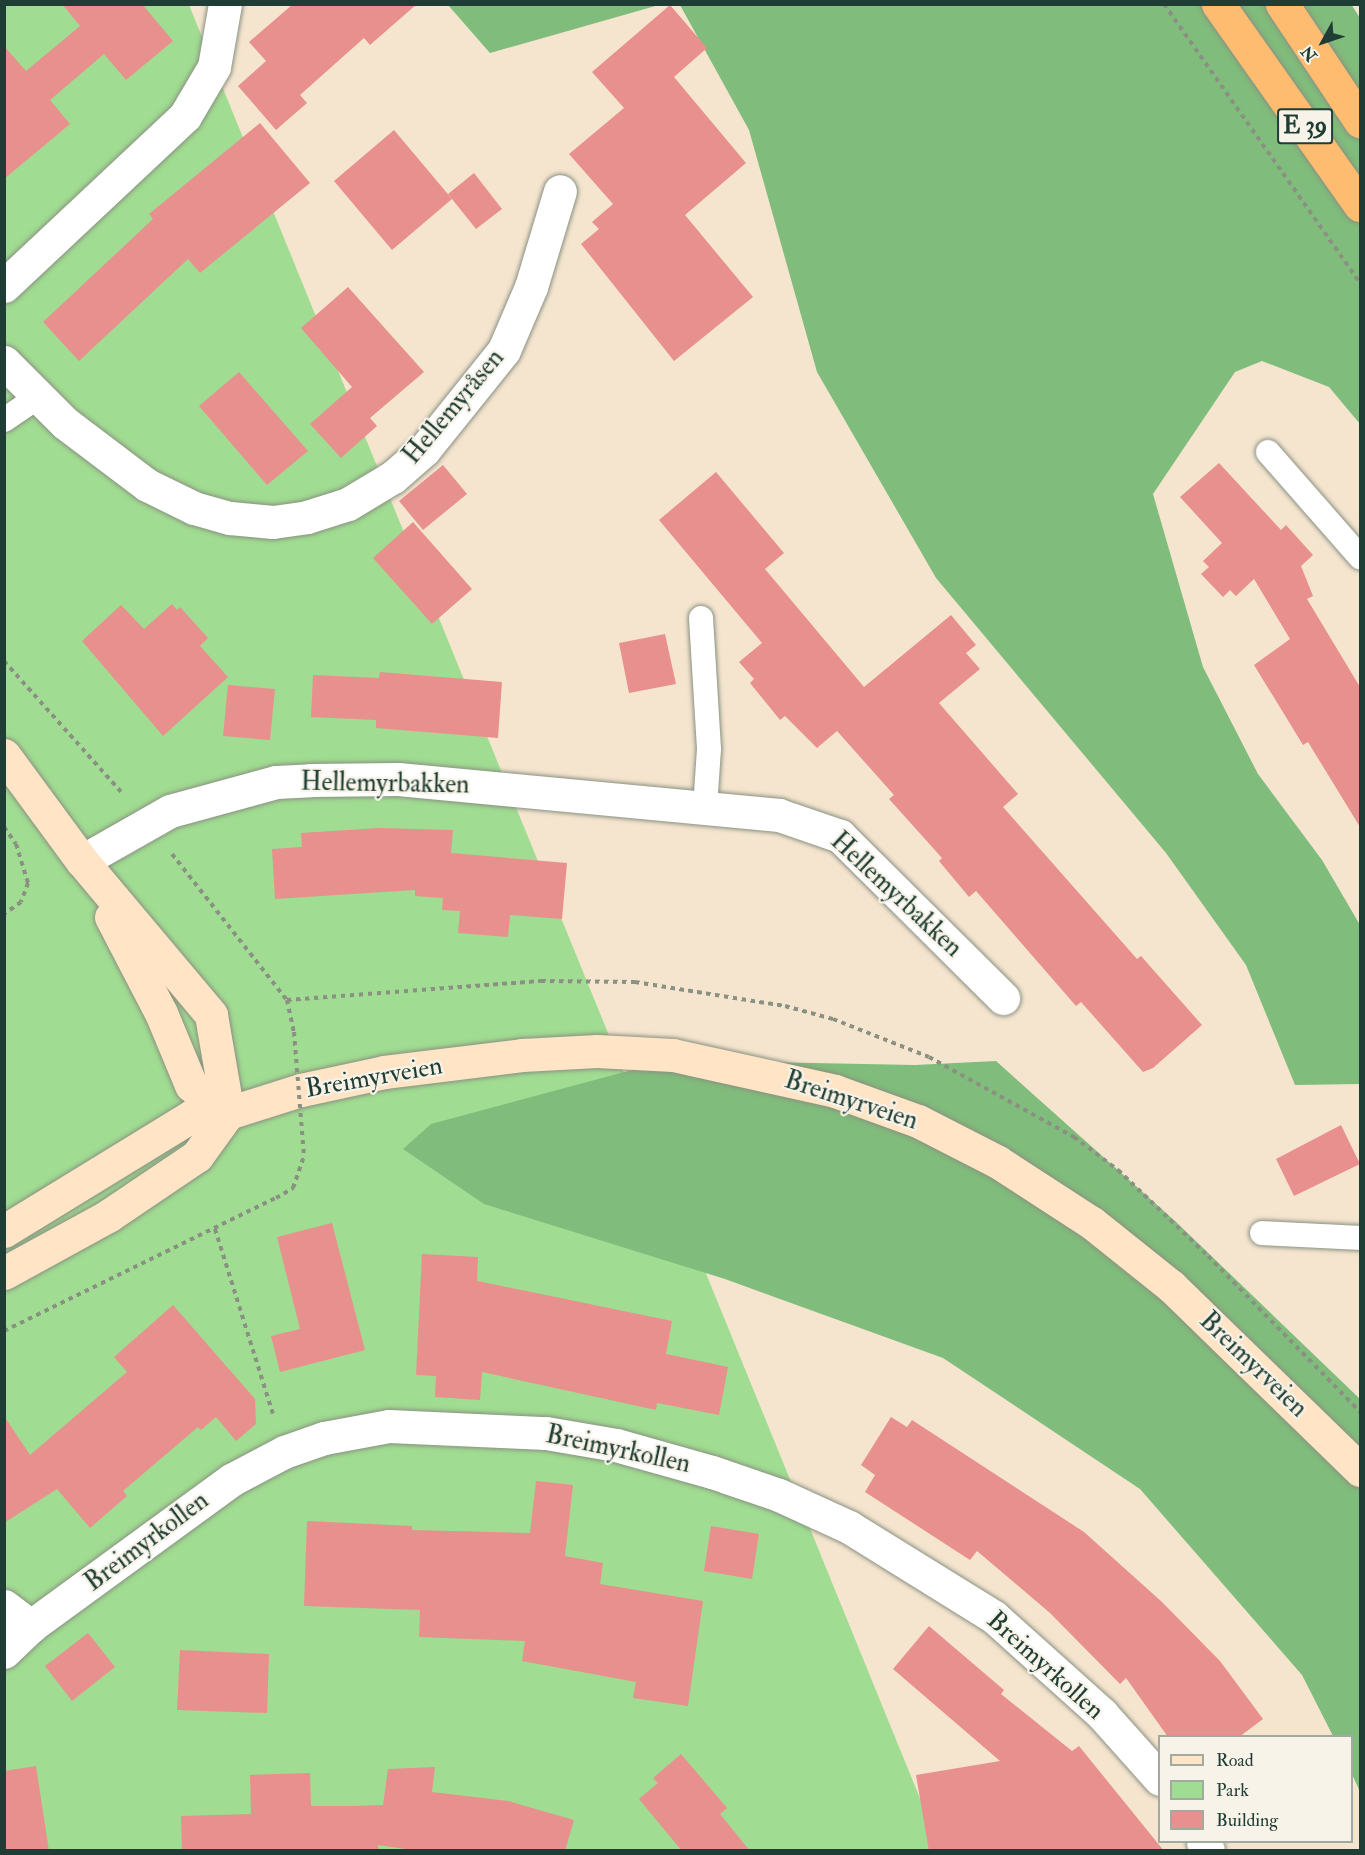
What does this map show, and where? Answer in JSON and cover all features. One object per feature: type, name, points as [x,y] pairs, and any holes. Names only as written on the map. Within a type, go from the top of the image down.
[{"type":"highway","name":"E 39","points":[[1218,4],[1360,205]]},
{"type":"highway","name":"E 39","points":[[1282,4],[1360,122]]},
{"type":"street","points":[[4,286],[185,116],[214,67],[225,4]]},
{"type":"street","name":"Hellemyråsen","points":[[4,362],[65,423],[147,485],[194,508],[230,518],[273,522],[307,517],[348,504],[393,477],[424,450],[504,350],[531,287],[560,191]]},
{"type":"street","points":[[4,755],[82,861],[211,1015],[228,1113],[197,1156],[108,1216],[4,1273]]},
{"type":"street","name":"Hellemyrbakken","points":[[82,861],[170,811],[276,782],[398,779],[779,815],[840,836],[1003,998]]},
{"type":"street","points":[[82,861],[161,1013],[191,1085],[228,1113]]},
{"type":"street","name":"Breimyrveien","points":[[4,1231],[193,1115],[228,1113],[301,1090],[384,1072],[597,1051],[673,1055],[835,1091],[918,1121],[998,1162],[1092,1222],[1171,1286],[1360,1470]]},
{"type":"street","name":"Breimyrkollen","points":[[4,1652],[31,1626],[202,1499],[284,1452],[324,1438],[389,1426],[546,1433],[616,1445],[779,1495],[849,1527],[994,1617],[1102,1714],[1158,1777]]},
{"type":"street","points":[[4,1606],[31,1626]]},
{"type":"lane","points":[[4,420],[38,397]]},
{"type":"lane","points":[[1268,452],[1360,557]]},
{"type":"lane","points":[[701,618],[709,749],[705,807]]},
{"type":"lane","points":[[1262,1233],[1360,1238]]},
{"type":"path","points":[[1164,4],[1360,283]]},
{"type":"path","points":[[4,826],[16,844],[28,884],[21,902],[4,914]]},
{"type":"path","points":[[4,1331],[216,1229],[293,1188],[304,1156],[294,1032],[287,1000]]},
{"type":"path","points":[[216,1229],[284,1452]]},
{"type":"green space","points":[[1351,4],[1360,18],[1360,424],[1329,387],[1262,361],[1235,372],[1153,494],[1203,667],[1258,774],[1322,860],[1360,925],[1360,1084],[1295,1085],[1246,965],[1166,853],[936,578],[817,372],[749,130],[680,5]]},
{"type":"green space","points":[[5,5],[189,5],[941,1850],[5,1850]]},
{"type":"green space","points":[[448,5],[659,5],[490,53]]},
{"type":"green space","points":[[669,1060],[915,1065],[996,1061],[1175,1221],[1360,1399],[1360,1792],[1353,1776],[1353,1735],[1332,1735],[1302,1675],[1140,1489],[943,1358],[725,1279],[484,1204],[403,1149],[431,1124]]},
{"type":"building","points":[[62,4],[142,4],[173,41],[126,80],[104,54],[50,100],[70,124],[4,179],[4,46],[26,71],[80,26]]},
{"type":"building","points":[[293,4],[417,4],[370,45],[364,38],[300,95],[307,103],[276,130],[238,86],[266,61],[249,42]]},
{"type":"building","points":[[670,5],[707,48],[674,77],[746,163],[685,215],[753,297],[674,361],[581,244],[599,229],[592,222],[613,204],[569,154],[624,108],[592,72]]},
{"type":"building","points":[[260,123],[310,183],[200,273],[188,259],[79,361],[43,322],[153,219],[149,214]]},
{"type":"building","points":[[394,130],[452,199],[392,250],[334,181]]},
{"type":"building","points":[[474,173],[502,209],[476,229],[448,194]]},
{"type":"building","points":[[348,287],[424,372],[370,418],[377,426],[341,458],[310,424],[352,387],[301,328]]},
{"type":"building","points":[[239,372],[308,451],[267,485],[199,406]]},
{"type":"building","points":[[1219,463],[1281,530],[1286,525],[1313,555],[1301,566],[1313,596],[1307,599],[1360,687],[1360,827],[1308,742],[1303,745],[1254,665],[1290,639],[1254,579],[1236,596],[1230,590],[1223,597],[1201,574],[1209,567],[1203,561],[1222,543],[1180,497]]},
{"type":"building","points":[[443,465],[467,494],[423,530],[399,501]]},
{"type":"building","points":[[716,472],[784,553],[765,569],[864,687],[951,615],[976,645],[966,653],[980,669],[939,703],[1018,794],[1003,807],[1137,959],[1141,956],[1202,1025],[1153,1068],[1143,1072],[1081,1002],[1076,1006],[976,891],[969,897],[939,861],[942,858],[889,799],[894,795],[837,731],[817,748],[785,716],[780,720],[750,683],[754,679],[739,662],[762,643],[659,520]]},
{"type":"building","points":[[413,522],[472,589],[432,624],[373,558]]},
{"type":"building","points":[[172,604],[177,610],[180,607],[208,638],[200,646],[228,677],[163,736],[82,641],[121,605],[144,629]]},
{"type":"building","points":[[665,634],[676,684],[629,693],[619,643]]},
{"type":"building","points":[[380,672],[502,682],[498,738],[376,728],[376,720],[311,717],[313,675],[379,678]]},
{"type":"building","points":[[228,685],[275,689],[270,740],[223,736]]},
{"type":"building","points":[[379,828],[453,830],[451,853],[567,863],[562,919],[510,915],[508,937],[458,933],[460,911],[442,910],[443,898],[415,896],[415,890],[275,899],[272,849],[302,847],[301,833]]},
{"type":"building","points":[[1341,1125],[1360,1164],[1294,1196],[1276,1159]]},
{"type":"building","points":[[332,1223],[365,1350],[280,1372],[271,1336],[300,1329],[277,1237]]},
{"type":"building","points":[[422,1254],[478,1257],[477,1281],[672,1321],[666,1354],[728,1367],[719,1415],[657,1403],[656,1410],[482,1372],[480,1400],[435,1397],[436,1376],[416,1375]]},
{"type":"building","points":[[173,1305],[255,1399],[256,1424],[236,1441],[216,1417],[201,1430],[198,1427],[123,1491],[127,1496],[90,1528],[57,1489],[4,1523],[4,1416],[30,1455],[127,1372],[114,1357]]},
{"type":"building","points":[[891,1417],[907,1427],[912,1420],[1084,1532],[1162,1602],[1220,1661],[1263,1719],[1242,1735],[1167,1735],[1126,1678],[1120,1684],[1050,1613],[977,1551],[970,1560],[865,1492],[875,1475],[861,1465]]},
{"type":"building","points":[[536,1481],[573,1485],[565,1556],[603,1563],[600,1584],[703,1601],[688,1706],[633,1698],[636,1682],[522,1661],[525,1641],[419,1637],[420,1610],[304,1606],[307,1521],[412,1526],[412,1530],[530,1533]]},
{"type":"building","points":[[711,1526],[759,1534],[752,1579],[704,1571]]},
{"type":"building","points":[[929,1626],[1004,1690],[1001,1694],[1072,1751],[1079,1746],[1164,1851],[929,1851],[916,1775],[1000,1761],[893,1669]]},
{"type":"building","points":[[88,1633],[115,1667],[72,1701],[45,1666]]},
{"type":"building","points":[[180,1650],[269,1654],[267,1713],[177,1710]]},
{"type":"building","points":[[681,1754],[727,1808],[720,1814],[750,1851],[682,1851],[639,1799],[658,1783],[653,1778]]},
{"type":"building","points":[[36,1766],[49,1851],[4,1851],[4,1771]]},
{"type":"building","points":[[435,1767],[432,1792],[508,1801],[574,1820],[565,1851],[420,1851],[378,1845],[379,1851],[182,1851],[181,1816],[251,1814],[250,1775],[310,1773],[311,1806],[383,1805],[388,1769]]}]
